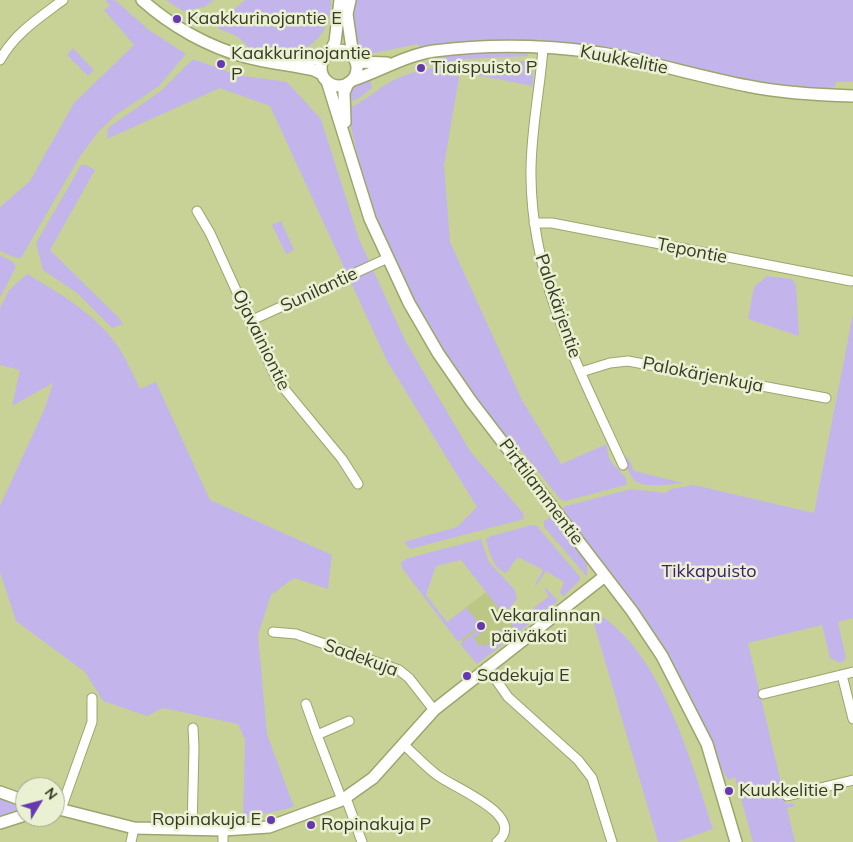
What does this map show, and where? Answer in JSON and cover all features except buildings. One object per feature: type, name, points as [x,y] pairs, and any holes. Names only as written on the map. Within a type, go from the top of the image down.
[{"type":"street","points":[[0,60],[20,32],[63,0]]},
{"type":"street","points":[[142,0],[155,12],[220,50],[248,58],[314,70],[336,86],[350,82],[357,70],[347,14],[350,0]]},
{"type":"street","points":[[324,78],[321,64],[335,42],[340,0]]},
{"type":"street","name":"Kuukkelitie","points":[[350,82],[394,63],[433,51],[517,47],[588,51],[623,57],[768,90],[816,95],[853,96]]},
{"type":"street","name":"Palokärjentie","points":[[544,48],[531,175],[538,255],[558,319],[623,465]]},
{"type":"street","points":[[286,64],[327,55],[341,49],[355,59]]},
{"type":"street","name":"Kuukkelitie","points":[[355,59],[394,63]]},
{"type":"street","name":"Pirttilammentie","points":[[324,78],[347,141],[370,219],[388,258],[438,353],[471,401],[605,576],[662,656],[682,692],[706,744],[736,842]]},
{"type":"street","name":"Pirttilammentie","points":[[347,141],[344,92],[350,82]]},
{"type":"street","name":"Ojavainiontie","points":[[197,211],[210,233],[283,389],[342,459],[358,484]]},
{"type":"street","name":"Tepontie","points":[[534,223],[552,223],[851,281]]},
{"type":"street","name":"Sunilantie","points":[[250,321],[388,258]]},
{"type":"street","name":"Palokärjenkuja","points":[[581,372],[610,363],[628,361],[826,398]]},
{"type":"street","points":[[65,810],[134,828],[192,830],[223,836],[268,827],[344,799],[374,778],[434,710],[605,576]]},
{"type":"street","name":"Sadekuja","points":[[272,632],[296,634],[399,670],[409,678],[434,710]]},
{"type":"street","points":[[487,667],[508,697],[578,760],[592,778],[612,842]]},
{"type":"street","points":[[763,694],[853,672]]},
{"type":"street","points":[[842,675],[853,720]]},
{"type":"street","points":[[65,790],[92,722],[92,698]]},
{"type":"street","points":[[306,704],[362,842]]},
{"type":"street","points":[[317,735],[349,721]]},
{"type":"street","points":[[192,830],[193,728]]},
{"type":"street","points":[[403,744],[438,776],[493,810],[503,822],[504,830],[501,838],[496,842]]},
{"type":"street","points":[[787,796],[853,780]]},
{"type":"street","points":[[0,792],[15,797]]},
{"type":"street","points":[[0,824],[15,819]]},
{"type":"street","points":[[131,842],[134,828]]},
{"type":"shaded area","name":"Vekaralinnan päiväkoti","points":[[486,592],[517,631],[477,661],[447,622]]},
{"type":"green space","points":[[105,0],[115,0],[149,30],[186,54],[159,86],[116,115],[99,131],[79,158],[21,258],[16,258],[0,251],[0,207],[30,181],[74,103],[134,45],[104,10],[110,6]]},
{"type":"green space","points":[[166,0],[214,0],[204,7],[183,11]]},
{"type":"green space","points":[[245,0],[331,0],[330,15],[325,28],[318,38],[297,52],[284,55],[256,53],[237,36],[218,28],[221,21]]},
{"type":"green space","points":[[354,0],[853,0],[853,82],[836,82],[835,87],[815,90],[729,77],[624,53],[419,47],[418,44],[369,54],[367,61],[358,54],[352,23]]},
{"type":"green space","points":[[73,48],[94,70],[88,76],[67,55]]},
{"type":"green space","points":[[528,52],[528,56],[466,59],[425,65],[425,63],[452,54]]},
{"type":"green space","points":[[193,59],[237,75],[287,82],[321,119],[359,239],[406,342],[470,451],[523,513],[524,519],[410,549],[404,542],[457,527],[477,507],[387,361],[270,106],[220,88],[107,139],[108,128],[162,90]]},
{"type":"green space","points":[[527,61],[533,64],[533,86],[460,72],[444,165],[450,242],[522,400],[561,464],[607,444],[607,451],[611,461],[627,480],[626,485],[565,501],[560,499],[517,445],[515,446],[493,424],[442,351],[418,309],[375,216],[362,177],[347,109],[383,86],[412,73],[460,64]]},
{"type":"green space","points":[[370,77],[372,88],[358,99],[346,103],[352,88]]},
{"type":"green space","points":[[81,165],[86,165],[95,170],[50,250],[123,324],[112,328],[77,293],[43,270],[36,243]]},
{"type":"green space","points":[[281,221],[294,250],[286,254],[272,225]]},
{"type":"green space","points":[[0,255],[13,262],[16,267],[0,298]]},
{"type":"green space","points":[[27,274],[66,298],[102,327],[121,351],[140,389],[156,382],[210,500],[332,555],[328,589],[294,578],[271,595],[258,635],[267,734],[294,807],[243,819],[245,740],[238,724],[163,708],[147,716],[103,701],[85,672],[16,621],[0,572],[0,506],[44,410],[53,383],[12,406],[20,370],[0,365],[0,308],[9,290]]},
{"type":"green space","points":[[767,276],[792,279],[796,285],[799,336],[748,319],[754,287]]},
{"type":"green space","name":"Tikkapuisto","points":[[853,314],[853,618],[838,622],[846,658],[841,663],[830,658],[822,625],[748,643],[786,804],[793,803],[795,806],[787,808],[795,842],[753,842],[735,777],[728,780],[719,765],[686,690],[561,509],[566,506],[631,489],[666,493],[671,489],[694,485],[814,513]]},
{"type":"green space","points":[[628,457],[634,471],[683,483],[657,485],[638,483],[631,475],[623,458]]},
{"type":"green space","points":[[551,517],[587,561],[587,577],[544,527],[544,521]]},
{"type":"green space","points":[[531,525],[537,526],[580,577],[580,580],[563,597],[560,592],[564,582],[546,571],[537,585],[535,585],[543,570],[518,557],[506,573],[492,559],[486,540],[488,537]]},
{"type":"green space","points":[[481,539],[489,562],[515,590],[517,599],[506,612],[515,623],[549,596],[544,589],[546,588],[558,601],[516,634],[513,631],[515,629],[461,560],[436,566],[426,595],[447,622],[466,608],[481,625],[458,642],[402,568],[401,563],[405,559]]},
{"type":"green space","points":[[590,610],[614,626],[635,648],[653,676],[669,706],[683,739],[713,829],[676,842],[658,842]]},
{"type":"green space","points":[[484,625],[480,629],[482,632],[476,637],[473,636],[479,646],[482,644],[484,647],[501,634],[499,631],[503,628],[511,638],[477,664],[460,644]]},
{"type":"green space","points":[[5,798],[15,802],[15,812],[0,817],[0,800]]},
{"type":"place","name":"Kaakkurinojantie E","points":[[177,19]]},
{"type":"place","name":"Kaakkurinojantie P","points":[[221,64]]},
{"type":"place","name":"Tiaispuisto P","points":[[421,68]]},
{"type":"place","name":"Vekaralinnan päiväkoti","points":[[481,626]]},
{"type":"place","name":"Sadekuja E","points":[[467,676]]},
{"type":"place","name":"Kuukkelitie P","points":[[729,791]]},
{"type":"place","name":"Ropinakuja E","points":[[271,820]]},
{"type":"place","name":"Ropinakuja P","points":[[311,825]]}]
